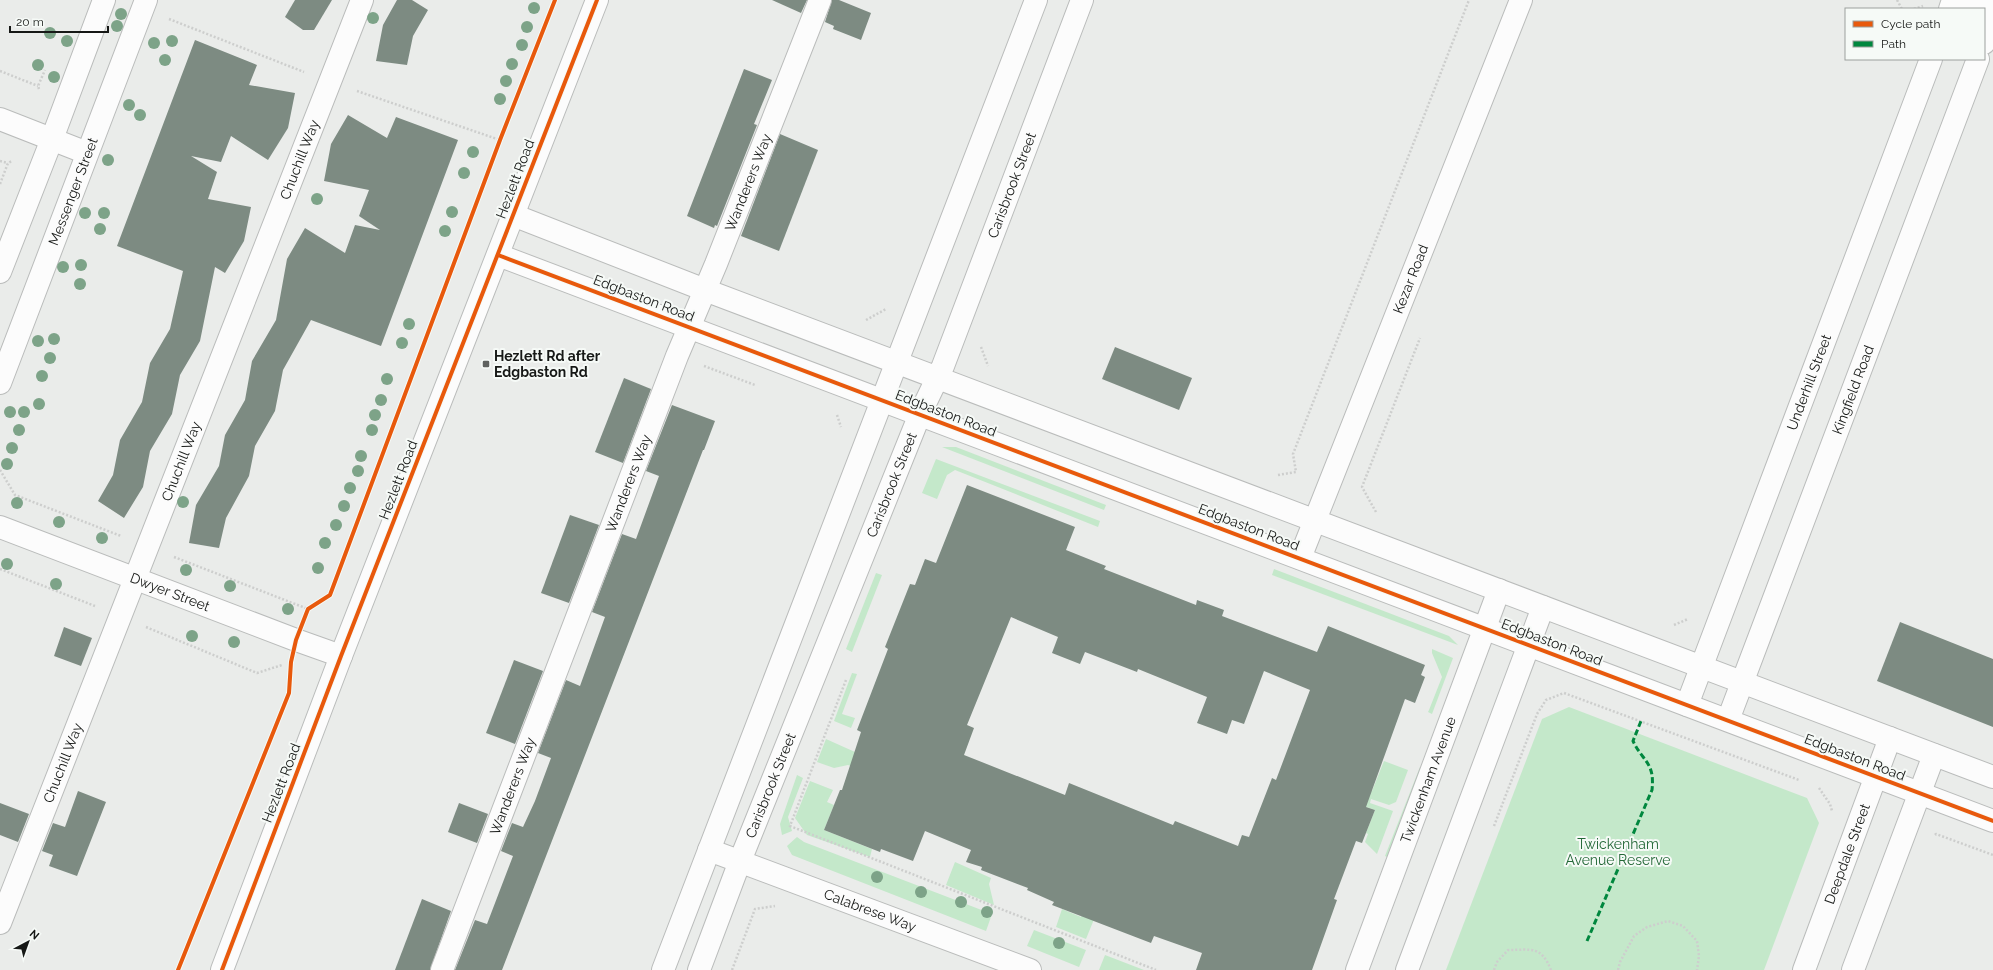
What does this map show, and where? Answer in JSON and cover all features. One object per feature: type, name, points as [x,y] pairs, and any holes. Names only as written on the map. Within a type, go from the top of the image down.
[{"type":"street","points":[[0,272],[104,0]]},
{"type":"street","name":"Messenger Street","points":[[0,383],[146,0]]},
{"type":"street","name":"Chuchill Way","points":[[0,922],[136,579],[362,0]]},
{"type":"street","name":"Hezlett Road","points":[[222,970],[341,656],[597,0]]},
{"type":"street","name":"Wanderers Way","points":[[442,970],[677,356],[705,290],[820,0]]},
{"type":"street","points":[[663,970],[1036,0]]},
{"type":"street","name":"Carisbrook Street","points":[[699,970],[740,862],[920,414],[938,378],[1082,0]]},
{"type":"street","name":"Kezar Road","points":[[1300,558],[1316,521],[1521,0]]},
{"type":"street","points":[[1968,0],[1993,10]]},
{"type":"street","points":[[1985,40],[1993,19]]},
{"type":"street","name":"Underhill Street","points":[[1687,705],[1931,60]]},
{"type":"street","name":"Kingfield Road","points":[[1728,720],[1978,60]]},
{"type":"street","points":[[0,119],[87,153]]},
{"type":"street","name":"Edgbaston Road","points":[[513,215],[705,290],[1993,777]]},
{"type":"street","name":"Edgbaston Road","points":[[498,255],[1993,820]]},
{"type":"street","name":"Dwyer Street","points":[[0,527],[341,656]]},
{"type":"street","name":"Twickenham Avenue","points":[[1357,970],[1499,590]]},
{"type":"street","points":[[1407,970],[1543,607]]},
{"type":"street","name":"Deepdale Street","points":[[1804,970],[1890,738]]},
{"type":"street","points":[[1853,970],[1934,755]]},
{"type":"street","name":"Calabrese Way","points":[[709,850],[1030,970]]},
{"type":"path","points":[[1296,472],[1293,454],[1469,0]]},
{"type":"path","points":[[0,71],[38,86]]},
{"type":"path","points":[[497,148],[503,133]]},
{"type":"path","points":[[0,160],[8,164]]},
{"type":"path","points":[[863,321],[889,308]]},
{"type":"path","points":[[1378,515],[1362,487],[1422,332]]},
{"type":"path","points":[[677,356],[758,386]]},
{"type":"path","points":[[831,413],[838,416],[842,430]]},
{"type":"path","points":[[296,640],[308,609],[313,605]]},
{"type":"path","points":[[1672,626],[1678,623]]},
{"type":"path","points":[[1492,831],[1537,714],[1546,700],[1564,693],[1806,783]]},
{"type":"path","points":[[1814,786],[1821,788],[1830,804]]},
{"type":"path","points":[[790,826],[1156,970]]},
{"type":"path","points":[[1936,834],[1993,855]]},
{"type":"path","points":[[732,970],[755,909],[777,906]]},
{"type":"path","points":[[1618,970],[1620,962],[1634,936],[1647,927],[1668,921],[1683,926],[1697,941],[1699,956],[1697,970]]},
{"type":"path","points":[[1494,970],[1497,962],[1508,950],[1535,950],[1546,957],[1550,970]]},
{"type":"green space","points":[[942,447],[956,447],[1106,505],[1104,510]]},
{"type":"green space","points":[[936,459],[1100,521],[1098,527],[955,470],[947,475],[937,499],[922,493]]},
{"type":"green space","points":[[1274,569],[1449,636],[1458,645],[1272,575]]},
{"type":"green space","points":[[876,573],[882,575],[852,652],[846,649]]},
{"type":"green space","points":[[1432,649],[1453,658],[1432,714],[1428,712],[1442,677],[1432,653]]},
{"type":"green space","points":[[852,673],[857,674],[842,714],[855,718],[851,728],[834,721]]},
{"type":"green space","name":"Twickenham Avenue Reserve","points":[[1569,707],[1807,798],[1819,823],[1764,970],[1446,970],[1542,719]]},
{"type":"green space","points":[[826,739],[855,752],[889,781],[848,765],[834,768],[817,762]]},
{"type":"green space","points":[[1384,761],[1408,770],[1396,802],[1389,805],[1371,799],[1370,803],[1393,811],[1377,854],[1365,842],[1368,834],[1366,833],[1375,810],[1358,804],[1364,788],[1372,791]]},
{"type":"green space","points":[[1420,767],[1426,770],[1391,859],[1385,856]]},
{"type":"green space","points":[[797,775],[803,778],[788,817],[792,831],[782,835],[780,824]]},
{"type":"green space","points":[[810,781],[833,790],[827,802],[834,805],[824,830],[872,849],[870,857],[807,835],[795,818]]},
{"type":"green space","points":[[797,837],[804,842],[992,914],[986,931],[792,855],[787,846]]},
{"type":"green space","points":[[955,862],[991,878],[989,884],[994,905],[946,885]]},
{"type":"green space","points":[[1087,903],[1099,907],[1086,939],[1056,927],[1062,909],[1081,917]]},
{"type":"green space","points":[[1034,930],[1086,950],[1079,967],[1027,946]]},
{"type":"green space","points":[[1105,955],[1144,970],[1099,970]]},
{"type":"building","points":[[295,0],[332,0],[314,30],[303,30],[285,17]]},
{"type":"building","points":[[397,0],[412,0],[428,10],[413,36],[407,65],[376,61],[383,25]]},
{"type":"building","points":[[772,0],[807,0],[801,13]]},
{"type":"building","points":[[832,0],[839,0],[871,13],[861,40],[833,29],[834,26],[825,22]]},
{"type":"building","points":[[195,40],[257,65],[249,85],[295,93],[288,128],[268,160],[231,136],[221,162],[191,156],[217,172],[208,199],[251,207],[244,241],[225,273],[215,267],[200,341],[180,375],[172,414],[150,451],[143,487],[124,518],[98,501],[113,475],[120,440],[142,402],[150,363],[170,329],[183,271],[117,246]]},
{"type":"building","points":[[744,69],[772,80],[754,124],[757,125],[717,226],[715,225],[714,228],[687,216]]},
{"type":"building","points":[[348,115],[387,138],[396,117],[458,140],[381,346],[311,320],[283,370],[275,411],[255,446],[249,476],[226,518],[219,548],[189,543],[196,505],[219,466],[225,435],[245,400],[252,361],[276,320],[287,259],[305,228],[345,253],[355,225],[380,230],[359,216],[369,190],[324,181],[331,144]]},
{"type":"building","points":[[780,134],[818,150],[779,251],[741,236]]},
{"type":"building","points":[[1115,347],[1192,378],[1179,410],[1102,379]]},
{"type":"building","points":[[624,378],[651,389],[623,463],[595,452]]},
{"type":"building","points":[[672,405],[715,421],[704,450],[502,970],[455,970],[475,920],[487,924],[513,856],[501,851],[512,823],[523,827],[535,801],[551,758],[538,753],[566,680],[580,686],[605,617],[592,612],[622,534],[636,539],[659,476],[646,471]]},
{"type":"building","points":[[967,485],[1075,527],[1066,550],[1106,566],[1104,569],[1196,605],[1197,600],[1224,610],[1222,616],[1317,652],[1328,626],[1425,665],[1421,675],[1425,677],[1415,703],[1405,699],[1366,807],[1375,810],[1362,843],[1356,841],[1334,899],[1337,900],[1312,970],[1196,970],[1202,953],[1154,936],[1151,943],[1052,905],[1054,902],[1027,890],[1028,888],[981,870],[982,867],[966,862],[971,850],[925,831],[913,861],[881,849],[880,852],[824,830],[840,790],[842,790],[861,732],[857,730],[888,649],[885,647],[910,584],[915,585],[925,559],[936,563]],"holes":[[[1011,617],[1058,637],[1052,653],[1080,664],[1085,652],[1137,672],[1138,669],[1207,697],[1197,723],[1227,734],[1232,720],[1244,724],[1264,671],[1310,690],[1276,780],[1272,778],[1249,837],[1242,835],[1238,846],[1175,821],[1173,825],[1069,783],[1065,795],[964,755],[974,728],[967,725]]]},
{"type":"building","points":[[570,515],[599,525],[569,603],[541,593]]},
{"type":"building","points":[[1900,622],[1993,659],[1993,727],[1877,681]]},
{"type":"building","points":[[64,627],[92,638],[81,666],[54,656]]},
{"type":"building","points":[[514,660],[543,671],[515,744],[486,733]]},
{"type":"building","points":[[78,791],[106,802],[77,876],[49,866],[53,855],[42,851],[53,823],[65,827]]},
{"type":"building","points":[[0,803],[29,814],[18,842],[0,835]]},
{"type":"building","points":[[459,803],[488,814],[477,843],[448,832]]},
{"type":"building","points":[[422,899],[451,911],[430,970],[395,970]]},
{"type":"marked path","points":[[1587,941],[1652,790],[1652,773],[1633,741],[1641,721]]},
{"type":"cycle path","points":[[178,970],[289,693],[291,662],[296,640],[308,609],[330,595],[500,140],[555,0]]},
{"type":"cycle path","points":[[222,970],[341,656],[597,0]]},
{"type":"cycle path","points":[[498,255],[1993,821]]},
{"type":"place","name":"Hezlett Rd after Edgbaston Rd","points":[[486,364]]}]
